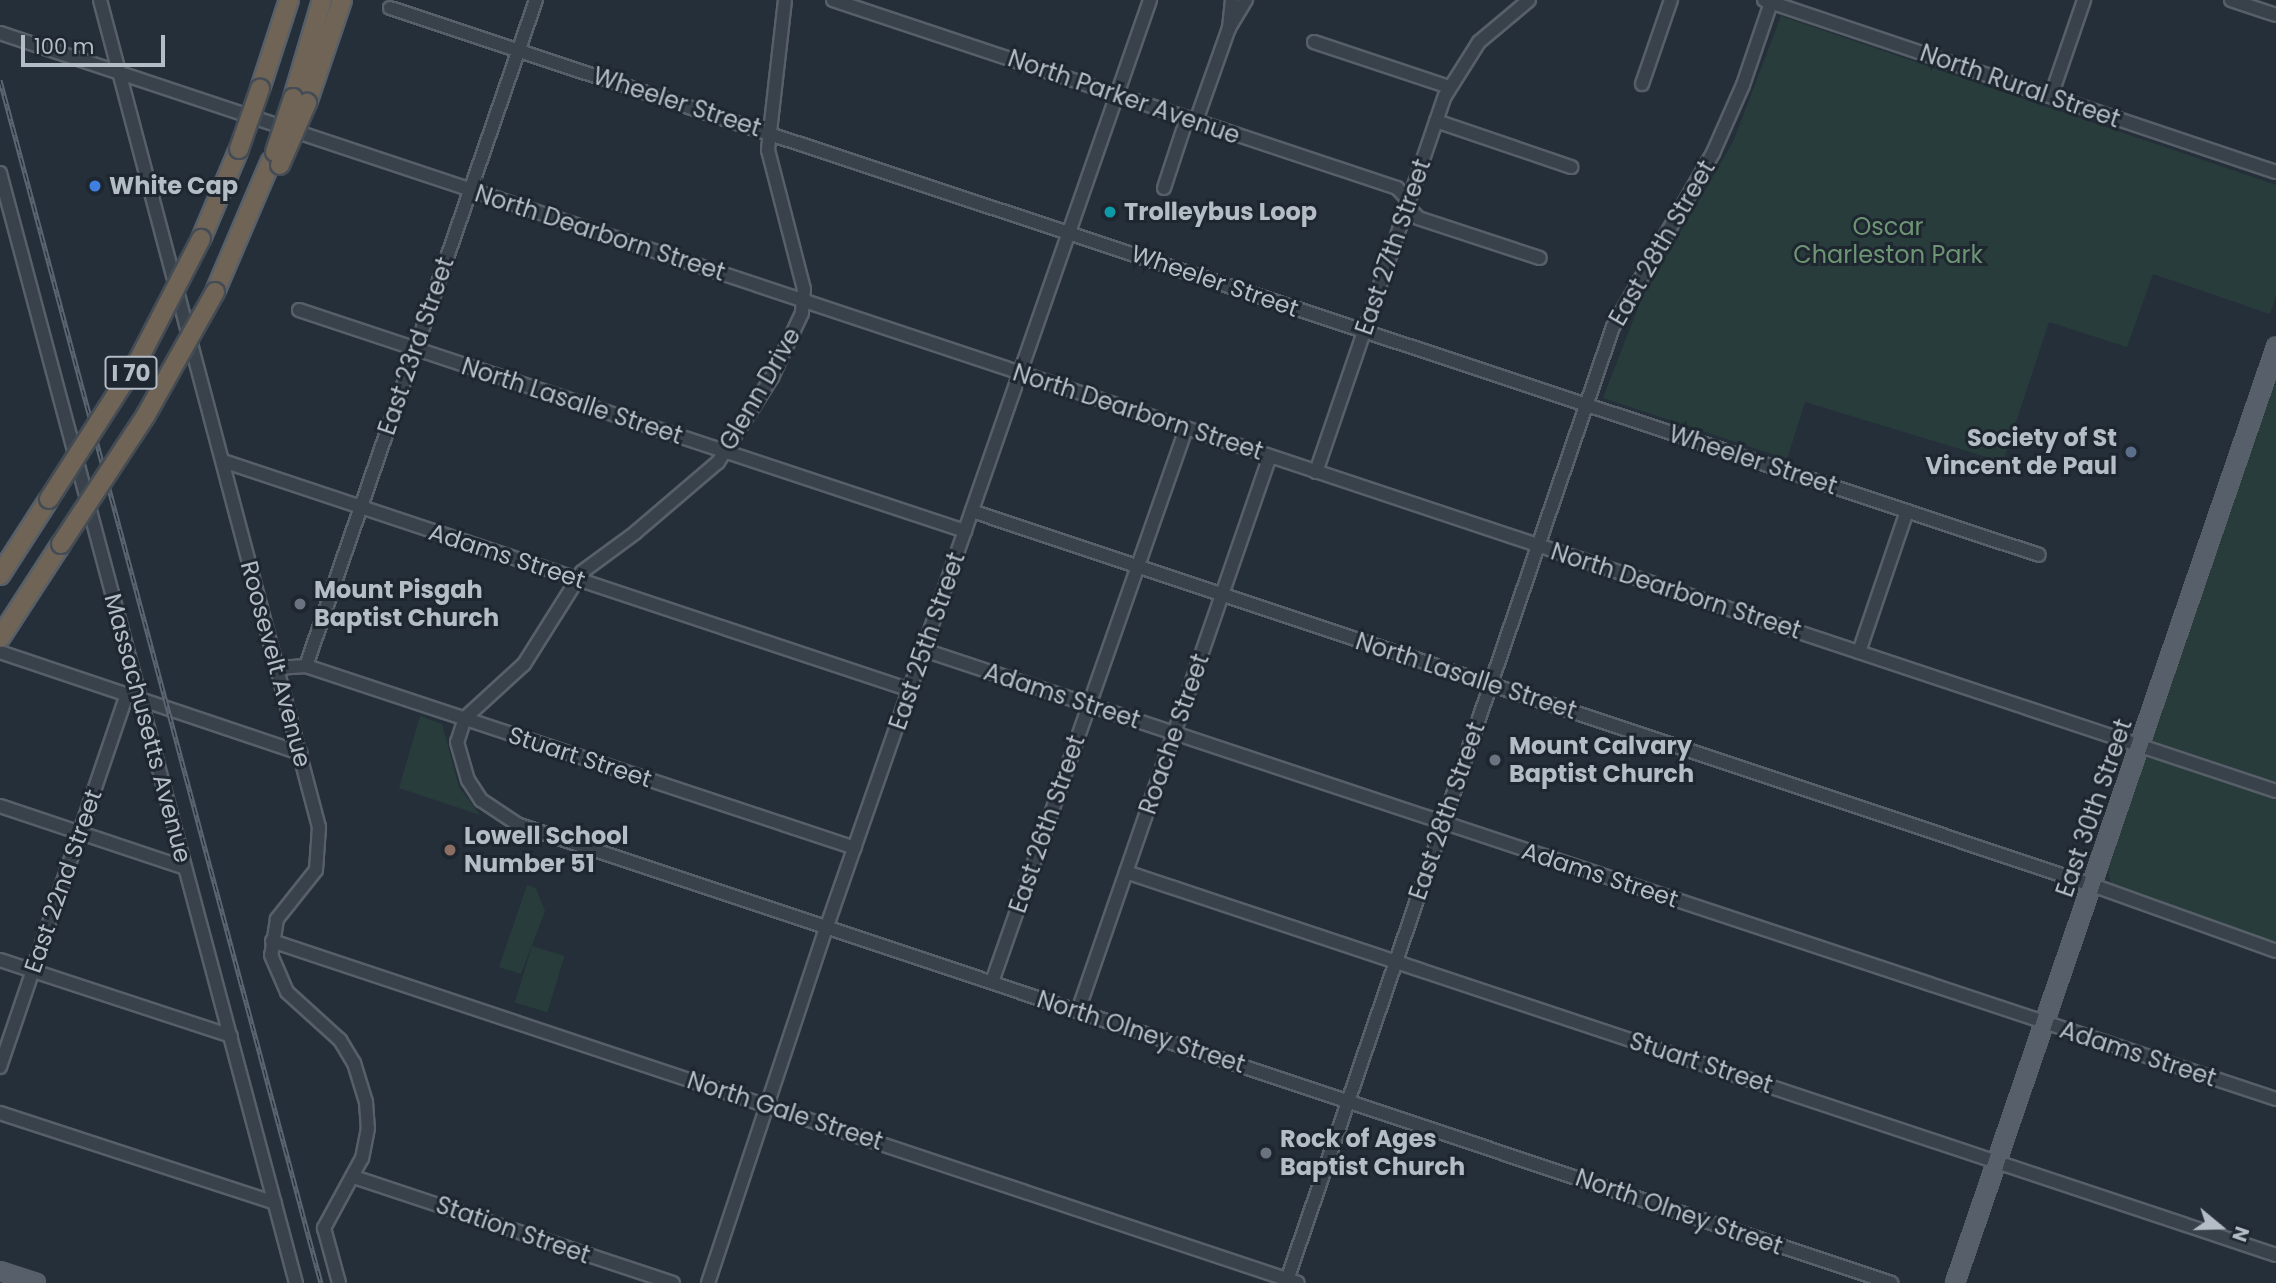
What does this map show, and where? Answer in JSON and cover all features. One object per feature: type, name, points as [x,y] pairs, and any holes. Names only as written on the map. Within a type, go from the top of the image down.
[{"type":"highway","points":[[260,89],[276,0]]},
{"type":"highway","name":"I 70","points":[[0,575],[140,357],[201,239],[239,149],[289,0]]},
{"type":"highway","name":"I 70","points":[[4,632],[146,415],[215,292],[275,163],[300,101],[323,0]]},
{"type":"highway","points":[[300,101],[342,0]]},
{"type":"main road","name":"East 30th Street","points":[[1955,1283],[2276,347]]},
{"type":"main road","points":[[0,1271],[36,1283]]},
{"type":"street","name":"Roosevelt Avenue","points":[[100,0],[319,827],[320,856],[310,879],[281,913],[272,942],[271,961],[279,982],[340,1040],[363,1086],[368,1128],[354,1177],[325,1221],[337,1279]]},
{"type":"street","name":"East 23rd Street","points":[[306,666],[536,0]]},
{"type":"street","name":"Glenn Drive","points":[[465,719],[524,664],[576,579],[708,472],[726,451],[772,377],[806,301],[772,171],[769,133],[785,0]]},
{"type":"street","name":"North Parker Avenue","points":[[833,0],[1397,188],[1418,218],[1540,258]]},
{"type":"street","name":"East 25th Street","points":[[708,1283],[827,926],[1150,0]]},
{"type":"street","points":[[1229,28],[1232,0]]},
{"type":"street","points":[[1164,188],[1229,28],[1246,0]]},
{"type":"street","name":"East 27th Street","points":[[1316,472],[1449,87],[1488,32],[1529,0]]},
{"type":"street","points":[[1642,84],[1671,0]]},
{"type":"street","points":[[2051,96],[2084,0]]},
{"type":"street","points":[[2231,0],[2276,15]]},
{"type":"street","name":"North Rural Street","points":[[1769,1],[2276,172]]},
{"type":"street","name":"East 28th Street","points":[[1291,1282],[1347,1101],[1620,310],[1694,188],[1732,114],[1769,1]]},
{"type":"street","name":"Wheeler Street","points":[[390,8],[2039,555]]},
{"type":"street","name":"North Dearborn Street","points":[[0,33],[2276,791]]},
{"type":"street","points":[[1314,42],[1449,87]]},
{"type":"street","points":[[1436,121],[1572,167]]},
{"type":"street","name":"Massachusetts Avenue","points":[[0,173],[296,1283]]},
{"type":"street","name":"North Lasalle Street","points":[[299,310],[965,531]]},
{"type":"street","name":"East 26th Street","points":[[992,982],[1186,429]]},
{"type":"street","name":"Roache Street","points":[[1078,1011],[1269,456]]},
{"type":"street","name":"Adams Street","points":[[223,461],[910,690]]},
{"type":"street","name":"North Lasalle Street","points":[[972,511],[2092,885],[2276,951]]},
{"type":"street","points":[[1859,652],[1907,511]]},
{"type":"street","name":"Adams Street","points":[[924,650],[2276,1099]]},
{"type":"street","points":[[0,652],[300,753]]},
{"type":"street","points":[[277,668],[306,666]]},
{"type":"street","name":"Stuart Street","points":[[306,666],[855,848]]},
{"type":"street","name":"East 22nd Street","points":[[0,1067],[127,695]]},
{"type":"street","name":"North Olney Street","points":[[465,719],[457,742],[468,780],[481,800],[506,820],[1891,1283]]},
{"type":"street","points":[[0,806],[185,868]]},
{"type":"street","name":"Stuart Street","points":[[1126,872],[2276,1255]]},
{"type":"street","name":"North Gale Street","points":[[272,942],[1291,1282]]},
{"type":"street","points":[[0,960],[231,1036]]},
{"type":"street","points":[[0,1113],[275,1203]]},
{"type":"street","name":"Station Street","points":[[354,1177],[673,1283]]},
{"type":"green space","name":"Oscar Charleston Park","points":[[1781,16],[2276,185],[2276,296],[2270,314],[2153,274],[2127,347],[2049,322],[2003,462],[1805,402],[1787,459],[1603,398],[1641,300],[1733,142]]},
{"type":"green space","points":[[2276,375],[2276,942],[2112,887],[2107,867]]},
{"type":"green space","points":[[420,716],[442,724],[459,787],[480,815],[399,788]]},
{"type":"green space","points":[[527,885],[536,888],[545,911],[521,974],[499,967]]},
{"type":"green space","points":[[532,946],[565,956],[547,1012],[515,1002]]},
{"type":"railway","points":[[0,80],[321,1283]]},
{"type":"place","name":"White Cap","points":[[95,186]]},
{"type":"place","name":"Trolleybus Loop","points":[[1110,212]]},
{"type":"place","name":"Society of St Vincent de Paul","points":[[2131,452]]},
{"type":"place","name":"Mount Pisgah Baptist Church","points":[[300,604]]},
{"type":"place","name":"Mount Calvary Baptist Church","points":[[1495,760]]},
{"type":"place","name":"Lowell School Number 51","points":[[450,850]]},
{"type":"place","name":"Rock of Ages Baptist Church","points":[[1266,1153]]}]
